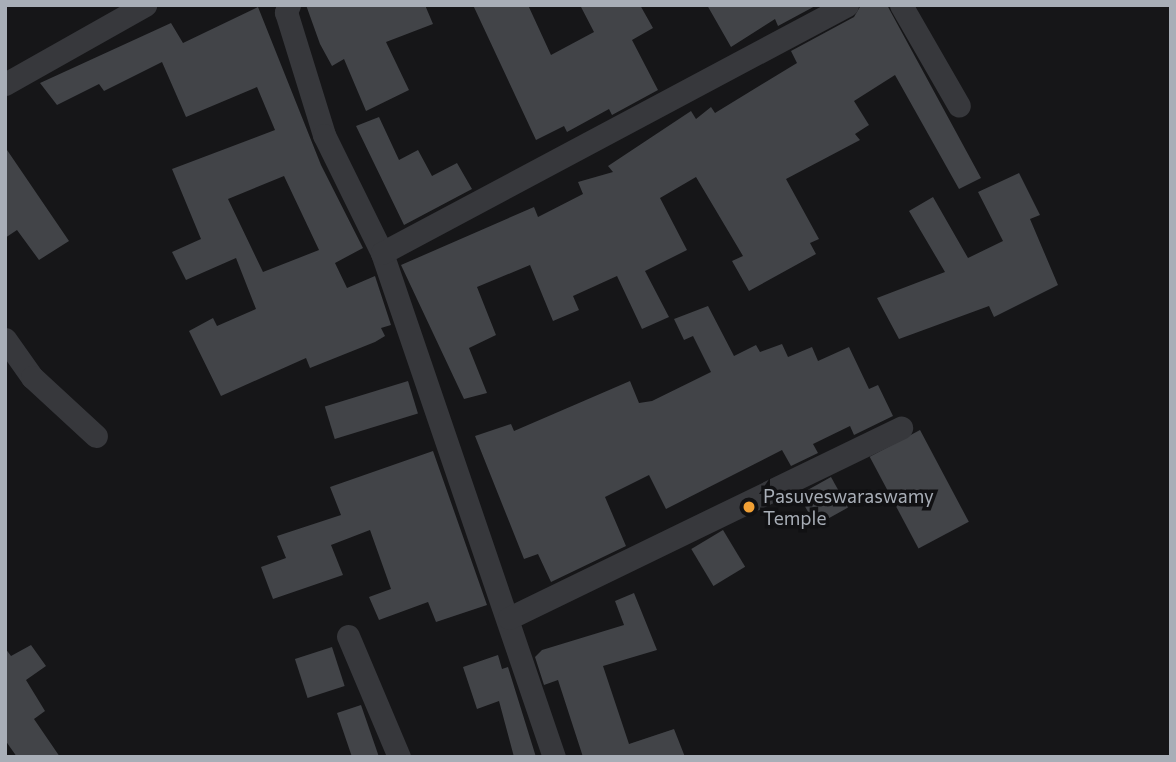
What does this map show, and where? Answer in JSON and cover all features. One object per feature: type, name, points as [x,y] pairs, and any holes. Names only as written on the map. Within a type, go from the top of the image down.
[{"type":"street","points":[[5,84],[145,5]]},
{"type":"street","points":[[289,5],[286,12],[324,135],[383,253],[554,757]]},
{"type":"street","points":[[383,253],[847,5]]},
{"type":"street","points":[[901,5],[959,106]]},
{"type":"street","points":[[5,340],[32,377],[96,436]]},
{"type":"street","points":[[509,618],[901,428]]},
{"type":"street","points":[[348,636],[399,757]]},
{"type":"building","points":[[306,5],[425,5],[433,24],[386,42],[409,90],[366,111],[344,59],[332,66],[320,44]]},
{"type":"building","points":[[473,5],[528,5],[551,55],[594,32],[580,5],[640,5],[653,28],[632,40],[658,90],[612,115],[609,109],[567,132],[564,126],[536,140]]},
{"type":"building","points":[[707,5],[817,5],[778,26],[775,19],[731,47]]},
{"type":"building","points":[[861,5],[887,5],[981,178],[959,189],[895,75],[854,101],[869,125],[855,134],[860,140],[786,179],[819,239],[810,243],[816,254],[749,291],[732,261],[743,256],[696,177],[660,198],[687,250],[645,271],[669,317],[642,329],[617,276],[573,296],[579,310],[553,321],[530,265],[477,287],[496,335],[469,348],[487,393],[464,399],[401,265],[534,207],[538,217],[583,194],[578,182],[613,172],[608,166],[691,111],[696,119],[711,107],[715,113],[797,63],[791,51],[854,17]]},
{"type":"building","points":[[258,7],[321,165],[363,248],[335,263],[347,288],[375,276],[391,325],[381,328],[385,336],[310,368],[306,358],[221,396],[189,331],[213,318],[217,326],[256,309],[236,258],[186,280],[172,252],[201,239],[172,169],[275,130],[257,87],[186,117],[162,62],[104,91],[99,84],[57,105],[40,83],[171,23],[183,43]],"holes":[[[284,176],[319,250],[263,272],[228,199]]]},
{"type":"building","points":[[379,117],[399,160],[418,150],[432,176],[457,163],[472,189],[404,225],[356,126]]},
{"type":"building","points":[[5,147],[69,241],[39,260],[17,230],[5,238]]},
{"type":"building","points":[[1019,173],[1040,215],[1030,219],[1058,285],[994,317],[989,306],[899,339],[877,298],[945,272],[909,211],[933,197],[968,258],[1003,241],[978,192]]},
{"type":"building","points":[[708,306],[734,356],[756,345],[760,352],[782,344],[788,357],[812,347],[818,361],[849,347],[869,389],[878,385],[893,416],[854,435],[850,426],[813,444],[818,453],[791,466],[782,450],[666,509],[649,475],[605,497],[626,546],[551,582],[538,554],[524,559],[475,436],[511,424],[514,431],[630,381],[639,403],[652,401],[711,372],[693,336],[684,340],[674,319]]},
{"type":"building","points":[[408,381],[418,414],[335,439],[325,406]]},
{"type":"building","points":[[920,430],[969,522],[918,549],[870,457]]},
{"type":"building","points":[[433,451],[487,605],[436,622],[428,602],[379,620],[369,597],[391,589],[370,530],[331,545],[343,575],[273,599],[261,567],[286,558],[277,536],[341,515],[330,487]]},
{"type":"building","points":[[831,477],[848,508],[816,526],[799,495]]},
{"type":"building","points":[[723,530],[745,567],[713,586],[691,549]]},
{"type":"building","points":[[634,593],[657,650],[603,666],[629,744],[674,729],[685,757],[583,757],[558,680],[544,685],[535,657],[542,650],[624,625],[615,601]]},
{"type":"building","points":[[31,645],[46,666],[26,680],[45,711],[34,719],[60,757],[17,757],[5,740],[5,648],[11,656]]},
{"type":"building","points":[[332,647],[345,686],[308,698],[295,659]]},
{"type":"building","points":[[498,655],[502,669],[508,667],[536,757],[514,757],[499,701],[477,709],[463,667]]},
{"type":"building","points":[[361,705],[379,757],[352,757],[337,713]]},
{"type":"place","name":"Pasuveswaraswamy Temple","points":[[749,507]]}]
